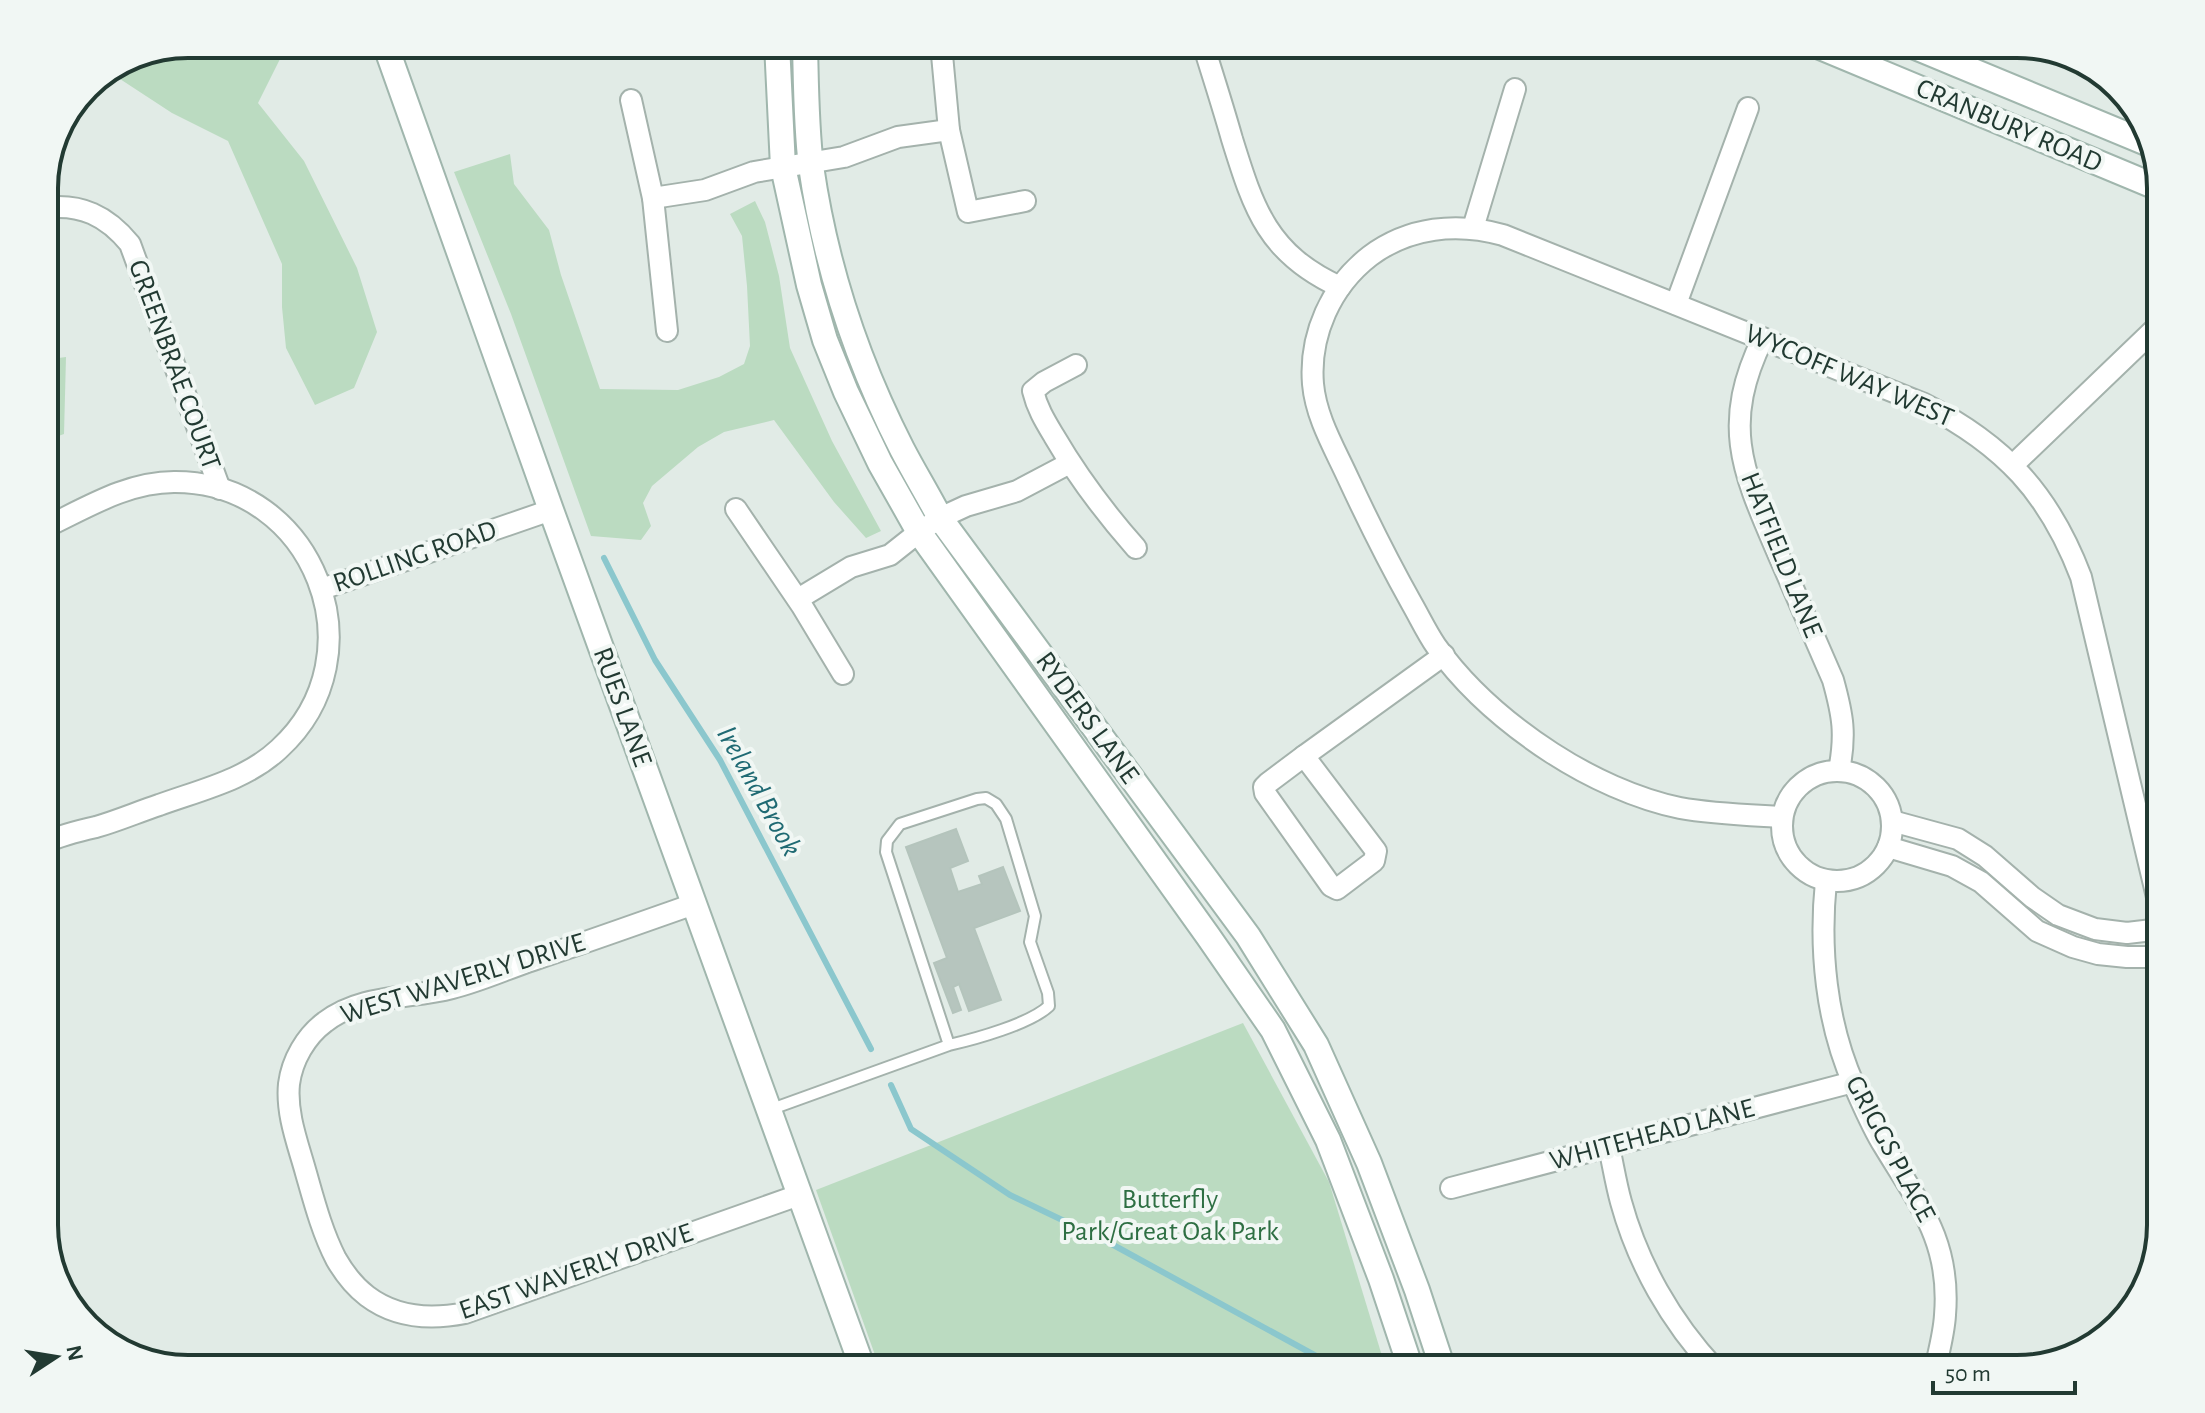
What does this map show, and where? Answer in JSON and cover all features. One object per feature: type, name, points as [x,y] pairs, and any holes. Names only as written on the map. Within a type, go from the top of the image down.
[{"type":"main road","name":"RUES LANE","points":[[390,58],[858,1355]]},
{"type":"main road","name":"RYDERS LANE","points":[[778,58],[783,167],[809,285],[825,340],[880,463],[919,532],[1273,1030],[1328,1140],[1406,1355]]},
{"type":"main road","name":"RYDERS LANE","points":[[806,58],[811,163],[832,266],[867,374],[902,449],[940,518],[1248,936],[1316,1045],[1369,1163],[1438,1355]]},
{"type":"main road","name":"CRANBURY ROAD","points":[[1847,58],[2147,183]]},
{"type":"main road","name":"CRANBURY ROAD","points":[[1942,58],[2137,139]]},
{"type":"street","points":[[942,58],[949,130],[968,212],[1025,201]]},
{"type":"street","points":[[1207,58],[1255,208],[1273,237],[1296,261],[1340,287]]},
{"type":"street","points":[[1473,228],[1515,89]]},
{"type":"street","points":[[631,100],[653,198],[667,331]]},
{"type":"street","points":[[1676,304],[1748,108]]},
{"type":"street","points":[[653,198],[705,190],[754,172],[844,157],[898,137],[949,130]]},
{"type":"street","name":"GREENBRAE COURT","points":[[58,206],[91,212],[113,225],[130,244],[220,489]]},
{"type":"street","name":"WYCOFF WAY WEST","points":[[1444,655],[1380,548],[1320,415],[1313,385],[1314,355],[1320,326],[1340,287],[1361,263],[1400,239],[1428,230],[1458,227],[1503,235],[1924,404],[1976,434],[2013,465],[2056,522],[2081,577],[2147,855]]},
{"type":"street","points":[[2013,465],[2147,336]]},
{"type":"street","name":"HATFIELD LANE","points":[[1763,338],[1742,394],[1741,452],[1750,489],[1833,680],[1844,733],[1839,771]]},
{"type":"street","points":[[1076,365],[1033,391],[1036,406],[1070,463],[1101,507],[1136,548]]},
{"type":"street","points":[[798,599],[851,567],[890,555],[940,518],[966,506],[1017,491],[1070,463]]},
{"type":"street","points":[[58,521],[112,495],[143,485],[175,482],[220,489],[252,503],[278,522],[300,545],[322,589]]},
{"type":"street","points":[[736,509],[798,599],[843,674]]},
{"type":"street","name":"ROLLING ROAD","points":[[58,837],[238,777],[278,750],[308,713],[326,668],[329,636],[322,589],[551,510]]},
{"type":"street","points":[[1304,756],[1376,851],[1374,861],[1337,889],[1331,886],[1265,793],[1264,787],[1304,756],[1444,655],[1481,697],[1515,727],[1593,776],[1635,794],[1678,807],[1782,817]]},
{"type":"street","points":[[1839,771],[1869,781],[1880,792],[1888,806],[1892,834],[1878,863],[1864,875],[1845,881],[1826,881],[1810,875],[1797,865],[1787,851],[1782,834],[1782,817],[1796,789],[1809,779],[1839,771]]},
{"type":"street","points":[[1892,821],[1958,839],[1985,856],[2058,915],[2095,929],[2127,933],[2147,931]]},
{"type":"street","points":[[1888,847],[1952,866],[1981,882],[2037,931],[2073,947],[2098,954],[2147,957]]},
{"type":"street","name":"GRIGGS PLACE","points":[[1826,881],[1822,918],[1829,1001],[1840,1045],[1853,1082],[1881,1142],[1925,1212],[1940,1251],[1946,1314],[1938,1355]]},
{"type":"street","name":"WEST WAVERLY DRIVE","points":[[331,1246],[314,1199],[289,1104],[291,1074],[298,1055],[323,1023],[358,1004],[453,988],[694,904]]},
{"type":"street","name":"WHITEHEAD LANE","points":[[1451,1188],[1853,1082]]},
{"type":"street","points":[[1609,1147],[1620,1201],[1635,1242],[1653,1281],[1702,1355]]},
{"type":"street","name":"EAST WAVERLY DRIVE","points":[[331,1246],[351,1280],[367,1296],[387,1308],[408,1315],[443,1318],[465,1313],[799,1195]]},
{"type":"lane","points":[[769,1110],[1024,1020],[1049,1006],[1048,993],[1030,942],[1035,916],[1006,819],[996,804],[986,798],[900,824],[887,841],[886,852],[949,1045]]},
{"type":"green space","points":[[280,58],[258,103],[304,161],[357,268],[377,332],[354,388],[315,405],[286,348],[282,264],[228,141],[172,113],[117,79],[162,60]]},
{"type":"green space","points":[[510,154],[514,184],[549,230],[600,389],[678,390],[719,377],[744,364],[750,346],[747,286],[742,236],[730,214],[755,201],[765,222],[779,276],[790,348],[832,441],[881,531],[866,538],[834,502],[774,420],[724,432],[698,447],[652,486],[643,503],[651,526],[641,540],[591,536],[511,314],[454,172]]},
{"type":"green space","points":[[66,357],[64,434],[58,436],[58,358]]},
{"type":"green space","name":"Butterfly Park/Great Oak Park","points":[[1243,1023],[1329,1182],[1382,1355],[875,1355],[816,1190]]},
{"type":"building","points":[[956,829],[968,861],[950,868],[958,892],[982,884],[979,876],[1003,867],[1020,911],[974,928],[1001,1000],[969,1011],[959,984],[953,987],[961,1010],[953,1013],[934,963],[947,958],[906,847]]},
{"type":"waterway","name":"Ireland Brook","points":[[604,558],[655,660],[720,760],[871,1049]]},
{"type":"waterway","name":"Ireland Brook","points":[[891,1085],[911,1129],[1010,1195],[1106,1241],[1314,1355]]}]
